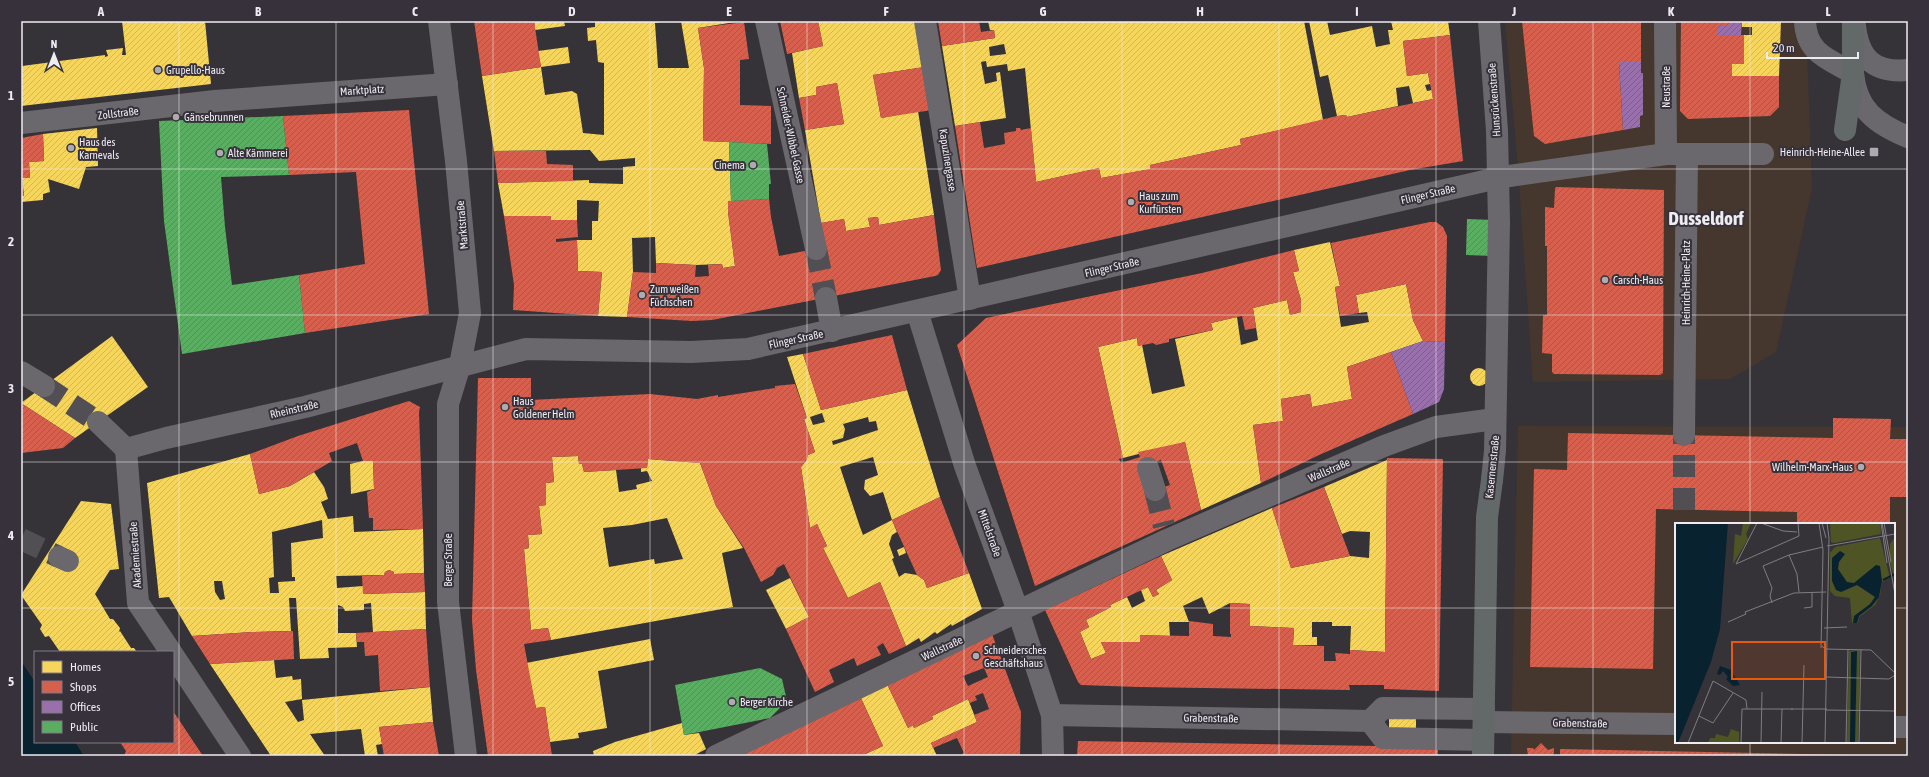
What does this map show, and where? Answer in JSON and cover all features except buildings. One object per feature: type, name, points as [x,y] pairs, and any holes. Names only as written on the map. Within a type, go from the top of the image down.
[{"type":"main road","points":[[1845,130],[1853,72],[1854,21]]},
{"type":"main road","name":"Kasernenstraße","points":[[1484,732],[1487,517],[1492,480]]},
{"type":"street","points":[[439,21],[447,84]]},
{"type":"street","name":"Schneider-Wibbel-Gasse","points":[[766,21],[816,249]]},
{"type":"street","name":"Kapuzinergasse","points":[[925,21],[970,299]]},
{"type":"street","name":"Hunsrückenstraße","points":[[1489,21],[1497,131],[1498,178]]},
{"type":"street","name":"Neustraße","points":[[1665,21],[1676,154]]},
{"type":"street","points":[[1805,21],[1806,38],[1819,54],[1853,72],[1858,94],[1872,117],[1887,128],[1908,137]]},
{"type":"street","points":[[1854,21],[1862,51],[1871,64],[1881,69],[1908,70]]},
{"type":"street","name":"Marktplatz","points":[[215,101],[447,84]]},
{"type":"street","name":"Marktstraße","points":[[447,84],[456,161],[470,313],[460,365]]},
{"type":"street","name":"Zollstraße","points":[[21,124],[215,101]]},
{"type":"street","name":"Flinger Straße","points":[[460,365],[526,349],[691,352],[748,349],[1498,178],[1676,154],[1763,154]]},
{"type":"street","name":"Heinrich-Heine-Platz","points":[[1676,154],[1685,396],[1684,435]]},
{"type":"street","name":"Kasernenstraße","points":[[1492,480],[1495,418],[1499,222],[1498,178]]},
{"type":"street","points":[[826,298],[832,331]]},
{"type":"street","name":"Mittelstraße","points":[[917,311],[965,466],[1018,611],[1052,715],[1053,756]]},
{"type":"street","name":"Rheinstraße","points":[[126,449],[166,438],[305,407],[460,365]]},
{"type":"street","name":"Berger Straße","points":[[460,365],[448,404],[448,602],[466,756]]},
{"type":"street","points":[[21,372],[44,386]]},
{"type":"street","name":"Wallstraße","points":[[716,756],[1018,611],[1166,533],[1428,429],[1495,418]]},
{"type":"street","points":[[98,422],[126,449]]},
{"type":"street","name":"Akademiestraße","points":[[126,449],[138,603],[170,651]]},
{"type":"street","points":[[1148,468],[1155,490]]},
{"type":"street","points":[[174,657],[240,756]]},
{"type":"street","name":"Grabenstraße","points":[[1052,715],[1370,721],[1383,708],[1484,732]]},
{"type":"street","name":"Grabenstraße","points":[[1370,721],[1383,738],[1675,724]]},
{"type":"street","points":[[1895,727],[1908,727]]},
{"type":"shaded area","points":[[1505,21],[1806,21],[1812,188],[1776,352],[1730,379],[1533,382],[1517,154]]},
{"type":"shaded area","points":[[1518,426],[1908,427],[1908,756],[1511,756]]},
{"type":"water","points":[[21,661],[34,680],[34,743],[76,743],[84,756],[21,756]]},
{"type":"tunnel","points":[[816,249],[826,298]]},
{"type":"tunnel","points":[[44,386],[98,422]]},
{"type":"tunnel","points":[[1684,435],[1684,510]]},
{"type":"tunnel","points":[[1155,490],[1164,526]]},
{"type":"tunnel","points":[[21,539],[59,557]]},
{"type":"place","name":"Grupello-Haus","points":[[158,70]]},
{"type":"place","name":"Gänsebrunnen","points":[[176,117]]},
{"type":"place","name":"Haus des Karnevals","points":[[71,148]]},
{"type":"place","name":"Heinrich-Heine-Allee","points":[[1874,152]]},
{"type":"place","name":"Alte Kämmerei","points":[[220,153]]},
{"type":"place","name":"Cinema","points":[[753,165]]},
{"type":"place","name":"Haus zum Kurfürsten","points":[[1131,202]]},
{"type":"place","name":"Carsch-Haus","points":[[1605,280]]},
{"type":"place","name":"Zum weißen Füchschen","points":[[642,295]]},
{"type":"place","name":"Haus Goldener Helm","points":[[505,407]]},
{"type":"place","name":"Wilhelm-Marx-Haus","points":[[1861,467]]},
{"type":"place","name":"Schneidersches Geschäftshaus","points":[[976,656]]},
{"type":"place","name":"Berger Kirche","points":[[732,702]]},
{"type":"district","name":"Dusseldorf","points":[[1706,218]]}]
